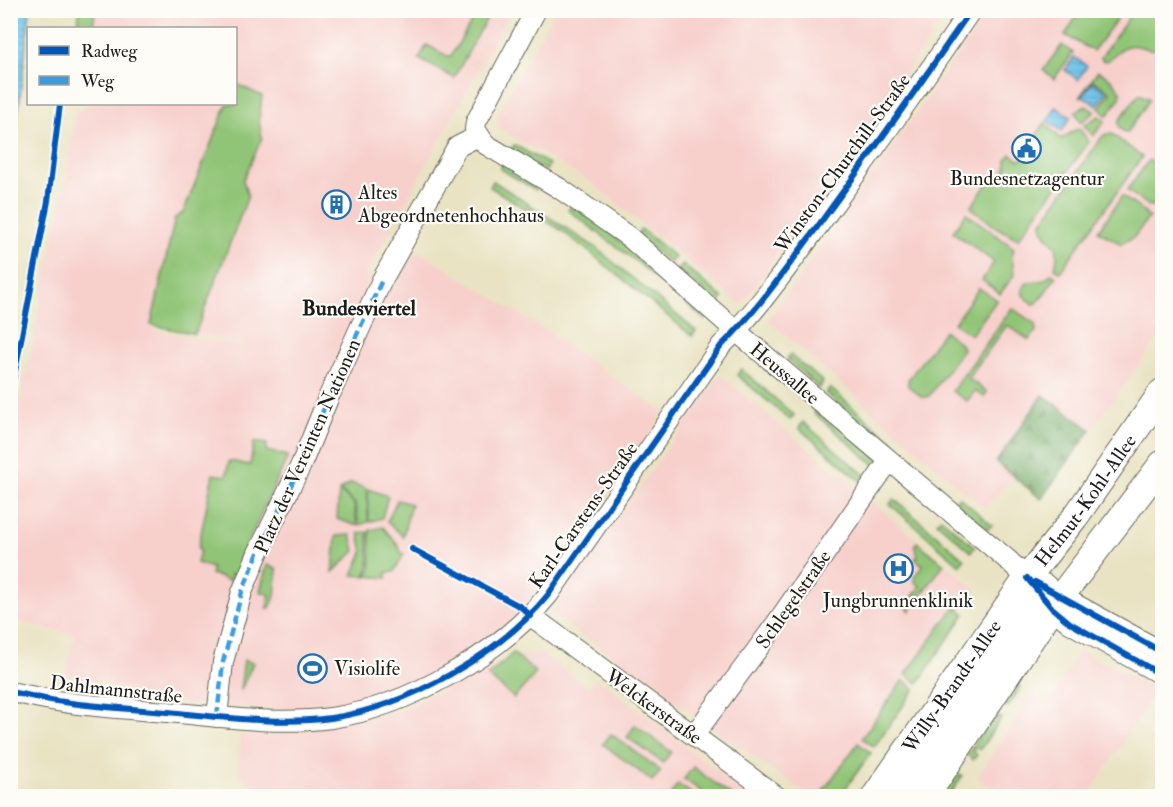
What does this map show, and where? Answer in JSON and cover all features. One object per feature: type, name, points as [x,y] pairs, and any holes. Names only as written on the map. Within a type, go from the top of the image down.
[{"type":"main road","name":"Helmut-Kohl-Allee","points":[[1044,593],[1076,516],[1162,392]]},
{"type":"main road","name":"Helmut-Kohl-Allee","points":[[1044,593],[1162,464]]},
{"type":"main road","name":"Willy-Brandt-Allee","points":[[875,796],[1044,593]]},
{"type":"main road","name":"Willy-Brandt-Allee","points":[[926,796],[1044,593]]},
{"type":"main road","points":[[902,796],[1044,593]]},
{"type":"street","points":[[478,136],[475,129],[476,122],[536,10]]},
{"type":"street","name":"Winston-Churchill-Straße","points":[[736,332],[860,169],[971,10]]},
{"type":"street","name":"Heussallee","points":[[478,136],[485,144],[559,188],[629,237],[736,332],[1044,593]]},
{"type":"street","name":"Platz der Vereinten Nationen","points":[[218,717],[223,662],[242,592],[258,553],[301,465],[329,396],[382,280],[457,147],[478,136]]},
{"type":"street","name":"Karl-Carstens-Straße","points":[[218,717],[305,720],[333,717],[394,701],[448,675],[487,651],[531,616],[548,595],[721,346],[736,332]]},
{"type":"street","name":"Schlegelstraße","points":[[694,735],[776,624],[889,461]]},
{"type":"street","points":[[1044,593],[1162,652]]},
{"type":"street","points":[[1044,593],[1070,623],[1162,675]]},
{"type":"street","name":"Welckerstraße","points":[[531,616],[776,796]]},
{"type":"street","name":"Dahlmannstraße","points":[[10,692],[64,702],[218,717]]},
{"type":"shaded area","points":[[555,10],[948,11],[844,162],[741,305],[592,183],[499,128],[497,115]]},
{"type":"shaded area","points":[[95,11],[510,11],[356,293],[369,273],[395,287],[417,250],[542,328],[664,413],[535,601],[457,664],[391,695],[316,713],[135,698],[104,692],[105,682],[66,675],[74,635],[11,620],[11,442],[67,176],[76,111],[85,109],[86,105],[237,105],[237,27],[93,27]],"holes":[[[151,325],[245,344],[245,347],[150,329]]]},
{"type":"shaded area","name":"Bundesnetzagentur","points":[[989,11],[1162,11],[1162,333],[1041,499],[1013,477],[985,509],[768,320]]},
{"type":"shaded area","points":[[720,375],[977,590],[833,796],[809,796],[550,612]]},
{"type":"shaded area","points":[[1080,650],[1157,690],[1088,796],[1004,796],[977,778],[1032,695],[1048,704]]},
{"type":"shaded area","points":[[541,654],[589,688],[597,678],[750,796],[269,796],[239,774],[240,735],[276,734],[398,711],[513,656]]},
{"type":"green space","points":[[79,11],[95,11],[93,27],[78,27]]},
{"type":"green space","points":[[478,11],[491,11],[454,78],[419,59],[427,45],[451,56]]},
{"type":"green space","points":[[1080,11],[1107,11],[1117,19],[1093,51],[1065,35]]},
{"type":"green space","points":[[1133,11],[1150,11],[1162,19],[1162,41],[1158,49],[1128,46],[1119,50],[1107,61],[1102,60],[1101,57]]},
{"type":"green space","points":[[1062,45],[1073,53],[1054,79],[1043,70]]},
{"type":"green space","points":[[1098,71],[1111,79],[1121,92],[1120,98],[1107,116],[1099,108],[1110,92],[1093,80],[1080,96]]},
{"type":"green space","points":[[237,84],[262,96],[259,120],[262,138],[243,180],[248,196],[195,334],[151,325],[175,218],[183,213],[227,105],[237,105]]},
{"type":"green space","points":[[1139,94],[1150,99],[1127,133],[1120,129],[1118,122]]},
{"type":"green space","points":[[1086,106],[1095,112],[1081,122],[1075,112]]},
{"type":"green space","points":[[1099,116],[1105,121],[1093,136],[1084,125]]},
{"type":"green space","points":[[1045,123],[1061,139],[1079,128],[1089,142],[1018,239],[994,226],[971,207],[987,184],[999,180],[1006,168],[1006,160],[1011,154],[1019,160],[1035,155],[1043,145],[1036,136]]},
{"type":"green space","points":[[1106,134],[1112,134],[1142,157],[1060,272],[1055,268],[1057,253],[1055,245],[1042,229],[1042,222]]},
{"type":"green space","points":[[514,145],[549,164],[546,171],[511,151]]},
{"type":"green space","points":[[1149,160],[1162,169],[1162,197],[1155,208],[1127,190]]},
{"type":"green space","points":[[503,163],[539,184],[536,190],[500,169]]},
{"type":"green space","points":[[493,181],[595,247],[696,331],[692,336],[561,230],[490,187]]},
{"type":"green space","points":[[1122,196],[1149,217],[1134,237],[1121,244],[1098,231]]},
{"type":"green space","points":[[572,205],[606,229],[708,316],[705,320],[637,262],[568,210]]},
{"type":"green space","points":[[966,213],[1014,248],[1012,256],[1014,275],[1000,294],[982,280],[994,262],[953,232]]},
{"type":"green space","points":[[641,229],[675,257],[670,263],[636,235]]},
{"type":"green space","points":[[683,265],[723,298],[719,304],[678,270]]},
{"type":"green space","points":[[1051,274],[1056,277],[1037,303],[1033,304],[1023,295],[1022,289],[1028,282],[1045,280]]},
{"type":"green space","points":[[979,288],[997,300],[971,335],[954,323]]},
{"type":"green space","points":[[1012,308],[1035,324],[1036,331],[1029,340],[1007,325],[968,378],[987,392],[984,397],[975,391],[967,401],[952,391]]},
{"type":"green space","points":[[944,331],[961,344],[963,349],[929,396],[923,398],[908,386],[908,380]]},
{"type":"green space","points":[[790,355],[823,382],[819,388],[787,359]]},
{"type":"green space","points":[[741,369],[794,415],[790,420],[737,375]]},
{"type":"green space","points":[[830,388],[895,443],[891,448],[826,393]]},
{"type":"green space","points":[[1043,395],[1091,430],[1041,499],[996,462]]},
{"type":"green space","points":[[817,407],[881,461],[876,466],[813,412]]},
{"type":"green space","points":[[803,422],[867,477],[862,482],[799,428]]},
{"type":"green space","points":[[254,442],[267,444],[266,451],[288,456],[244,551],[239,576],[231,574],[230,581],[211,574],[212,568],[197,563],[200,550],[198,549],[213,474],[226,476],[229,461],[250,465]]},
{"type":"green space","points":[[351,483],[367,489],[368,522],[359,525],[355,504],[340,490]]},
{"type":"green space","points":[[368,489],[388,496],[382,518],[369,522]]},
{"type":"green space","points":[[339,491],[354,504],[357,526],[337,519]]},
{"type":"green space","points":[[959,497],[992,525],[987,530],[955,502]]},
{"type":"green space","points":[[894,499],[964,559],[960,565],[890,504]]},
{"type":"green space","points":[[397,500],[411,504],[403,536],[387,522]]},
{"type":"green space","points":[[941,518],[975,547],[971,552],[937,522]]},
{"type":"green space","points":[[383,527],[400,548],[400,552],[404,554],[394,572],[387,572],[387,578],[366,576],[371,568],[370,530]]},
{"type":"green space","points":[[368,532],[369,566],[365,576],[353,575],[363,552],[359,533]]},
{"type":"green space","points":[[351,535],[355,551],[333,572],[336,536]]},
{"type":"green space","points":[[917,542],[944,564],[910,611],[906,607],[920,586],[915,582],[914,577],[923,565],[915,559],[918,556],[914,546]]},
{"type":"green space","points":[[267,565],[277,569],[275,597],[270,608],[267,608],[270,595],[260,591]]},
{"type":"green space","points":[[955,606],[965,614],[918,683],[906,674]]},
{"type":"green space","points":[[513,653],[536,673],[514,698],[488,676]]},
{"type":"green space","points":[[244,660],[253,663],[241,690],[240,689]]},
{"type":"green space","points":[[903,680],[915,689],[874,747],[862,738]]},
{"type":"green space","points":[[1014,683],[1021,687],[1008,707],[1002,702]]},
{"type":"green space","points":[[994,713],[1001,718],[980,750],[976,747],[973,751],[977,755],[973,760],[967,755]]},
{"type":"green space","points":[[635,725],[671,752],[663,763],[627,737]]},
{"type":"green space","points":[[611,734],[661,771],[652,781],[603,744]]},
{"type":"green space","points":[[858,743],[871,753],[840,796],[820,795]]},
{"type":"green space","points":[[693,767],[732,796],[708,796],[684,779]]},
{"type":"green space","points":[[956,773],[962,776],[949,796],[940,796]]},
{"type":"green space","points":[[678,784],[695,796],[671,794]]},
{"type":"water","points":[[10,11],[30,11],[11,173]]},
{"type":"water","points":[[1074,57],[1087,66],[1078,80],[1065,70]]},
{"type":"water","points":[[1093,82],[1107,92],[1097,106],[1083,96]]},
{"type":"water","points":[[1056,107],[1071,117],[1062,131],[1047,121]]},
{"type":"marked path","points":[[217,717],[223,662],[242,592],[258,553],[301,465],[329,396],[382,280]]},
{"type":"cycle path","points":[[10,692],[103,707],[250,720],[291,721],[331,718],[360,712],[420,690],[478,657],[505,638],[548,595],[721,346],[760,303],[818,226],[971,10]]},
{"type":"cycle path","points":[[10,397],[48,201],[60,105]]},
{"type":"cycle path","points":[[412,549],[521,607],[531,616]]},
{"type":"cycle path","points":[[1027,578],[1052,608],[1070,623],[1162,675]]},
{"type":"cycle path","points":[[1035,582],[1162,652]]},
{"type":"place","name":"Bundesnetzagentur","points":[[1027,148]]},
{"type":"place","name":"Altes Abgeordnetenhochhaus","points":[[337,204]]},
{"type":"place","name":"Jungbrunnenklinik","points":[[898,569]]},
{"type":"place","name":"Visiolife","points":[[313,668]]},
{"type":"district","name":"Bundesviertel","points":[[359,308]]}]
